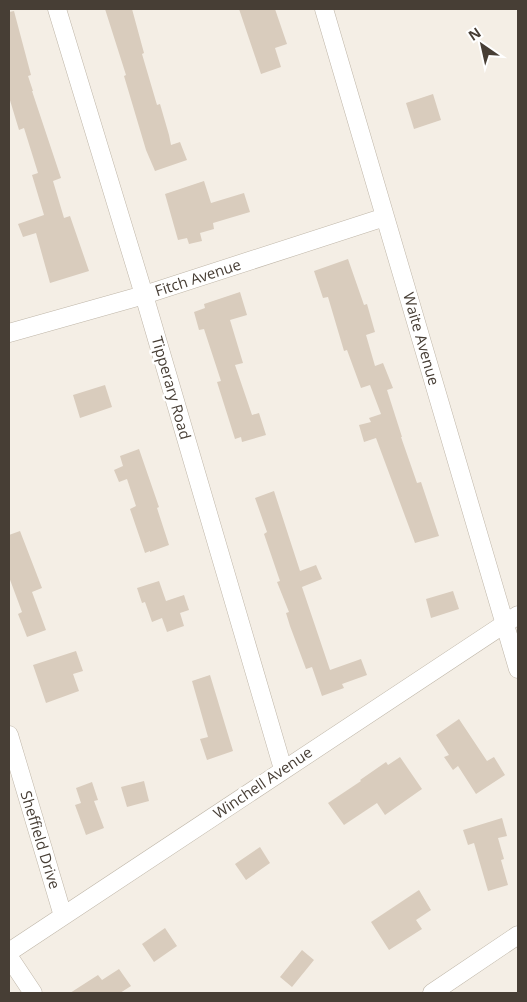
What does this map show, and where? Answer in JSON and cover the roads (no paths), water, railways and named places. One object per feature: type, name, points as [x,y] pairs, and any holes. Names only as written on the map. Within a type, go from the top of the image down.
[{"type":"street","name":"Tipperary Road","points":[[57,9],[144,295],[283,769]]},
{"type":"street","name":"Waite Avenue","points":[[324,9],[385,217],[512,619],[518,669]]},
{"type":"street","name":"Fitch Avenue","points":[[9,333],[144,295],[385,217]]},
{"type":"street","name":"Winchell Avenue","points":[[9,952],[512,619]]},
{"type":"street","name":"Sheffield Drive","points":[[9,735],[63,916]]},
{"type":"street","points":[[432,993],[518,935]]},
{"type":"street","points":[[9,957],[33,993]]}]
